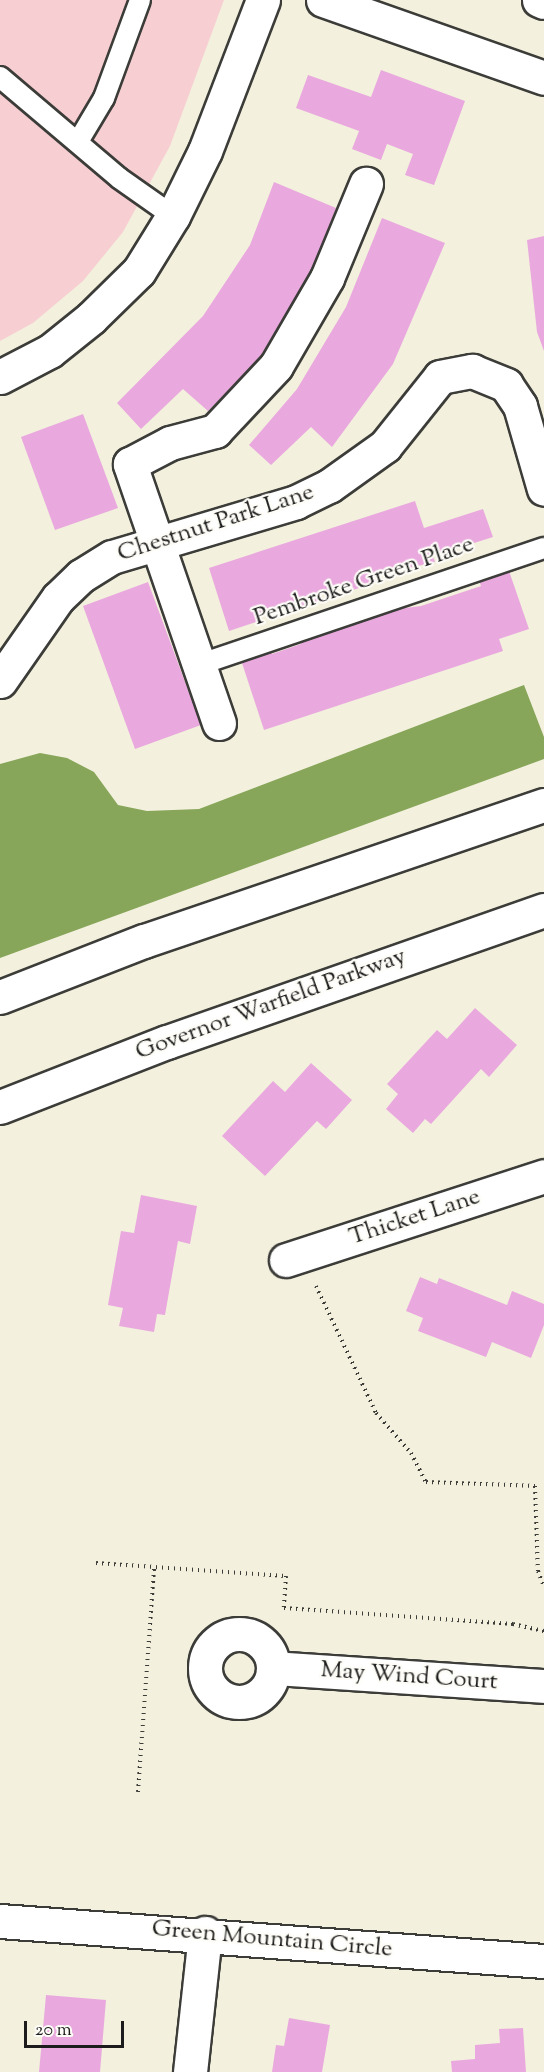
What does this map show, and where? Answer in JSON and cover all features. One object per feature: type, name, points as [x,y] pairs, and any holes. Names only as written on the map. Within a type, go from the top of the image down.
[{"type":"street","points":[[0,377],[50,351],[91,318],[139,271],[173,216],[205,151],[263,0]]},
{"type":"street","points":[[323,0],[544,78]]},
{"type":"street","points":[[539,0],[544,2]]},
{"type":"street","points":[[219,723],[201,664],[130,464],[170,443],[215,431],[276,366],[327,278],[366,184]]},
{"type":"street","name":"Chestnut Park Lane","points":[[0,681],[58,598],[81,576],[112,557],[158,541],[296,502],[329,486],[385,446],[433,384],[457,372],[488,374],[506,385],[520,406],[543,481]]},
{"type":"street","points":[[0,997],[144,941],[544,805]]},
{"type":"street","name":"Governor Warfield Parkway","points":[[0,1107],[167,1042],[544,910]]},
{"type":"street","name":"Thicket Lane","points":[[294,1257],[544,1176]]},
{"type":"street","name":"May Wind Court","points":[[273,1668],[544,1686]]},
{"type":"street","name":"Green Mountain Circle","points":[[0,1921],[205,1934],[544,1961]]},
{"type":"street","points":[[190,2072],[205,1934]]},
{"type":"lane","points":[[79,140],[104,98],[140,0]]},
{"type":"lane","points":[[0,77],[79,140],[119,178],[173,216]]},
{"type":"lane","name":"Pembroke Green Place","points":[[201,664],[544,548]]},
{"type":"path","points":[[294,1257],[376,1413],[411,1453],[426,1482],[535,1486],[538,1571],[544,1587]]},
{"type":"path","points":[[96,1563],[286,1576],[284,1608],[513,1624],[544,1631]]},
{"type":"path","points":[[138,1792],[154,1567]]},
{"type":"shaded area","points":[[0,0],[224,0],[170,146],[123,232],[83,281],[33,323],[0,341]]},
{"type":"green space","points":[[524,685],[544,737],[544,759],[0,958],[0,764],[40,753],[67,758],[94,772],[118,805],[147,811],[199,809]]},
{"type":"building","points":[[381,70],[465,101],[434,185],[405,175],[413,154],[387,144],[381,160],[352,149],[359,131],[296,108],[308,75],[371,97]]},
{"type":"building","points":[[274,182],[336,208],[307,286],[257,361],[208,411],[183,389],[141,429],[117,403],[203,316],[250,245]]},
{"type":"building","points":[[382,218],[445,243],[393,364],[332,447],[311,427],[271,465],[249,445],[297,389],[346,307]]},
{"type":"building","points":[[544,236],[544,351],[537,332],[527,240]]},
{"type":"building","points":[[83,414],[118,508],[55,530],[21,437]]},
{"type":"building","points":[[415,501],[424,528],[483,509],[493,537],[433,556],[435,562],[374,576],[377,582],[347,592],[345,586],[316,595],[318,602],[288,611],[286,605],[257,614],[259,621],[229,631],[209,568]]},
{"type":"building","points":[[508,568],[529,629],[499,639],[503,651],[264,730],[241,660],[271,650],[272,654],[301,644],[300,640],[389,610],[421,606],[481,586],[478,578]]},
{"type":"building","points":[[148,582],[201,725],[135,749],[83,606]]},
{"type":"building","points":[[475,1008],[517,1045],[489,1077],[481,1069],[431,1124],[425,1119],[413,1133],[386,1109],[398,1094],[387,1084],[437,1030],[447,1039]]},
{"type":"building","points":[[311,1063],[352,1100],[326,1129],[317,1121],[265,1176],[222,1136],[273,1081],[285,1092]]},
{"type":"building","points":[[141,1195],[197,1206],[190,1244],[178,1241],[165,1315],[157,1314],[154,1332],[119,1326],[123,1308],[108,1305],[121,1231],[134,1233]]},
{"type":"building","points":[[420,1277],[437,1284],[439,1278],[507,1305],[512,1291],[544,1304],[544,1325],[531,1358],[492,1342],[486,1357],[418,1331],[423,1318],[406,1311]]},
{"type":"building","points":[[46,1995],[106,2000],[100,2072],[39,2072]]},
{"type":"building","points":[[289,2018],[330,2025],[322,2072],[272,2072],[276,2045],[284,2046]]},
{"type":"building","points":[[523,2028],[526,2072],[452,2072],[451,2061],[475,2059],[475,2045],[500,2043],[499,2029]]}]
